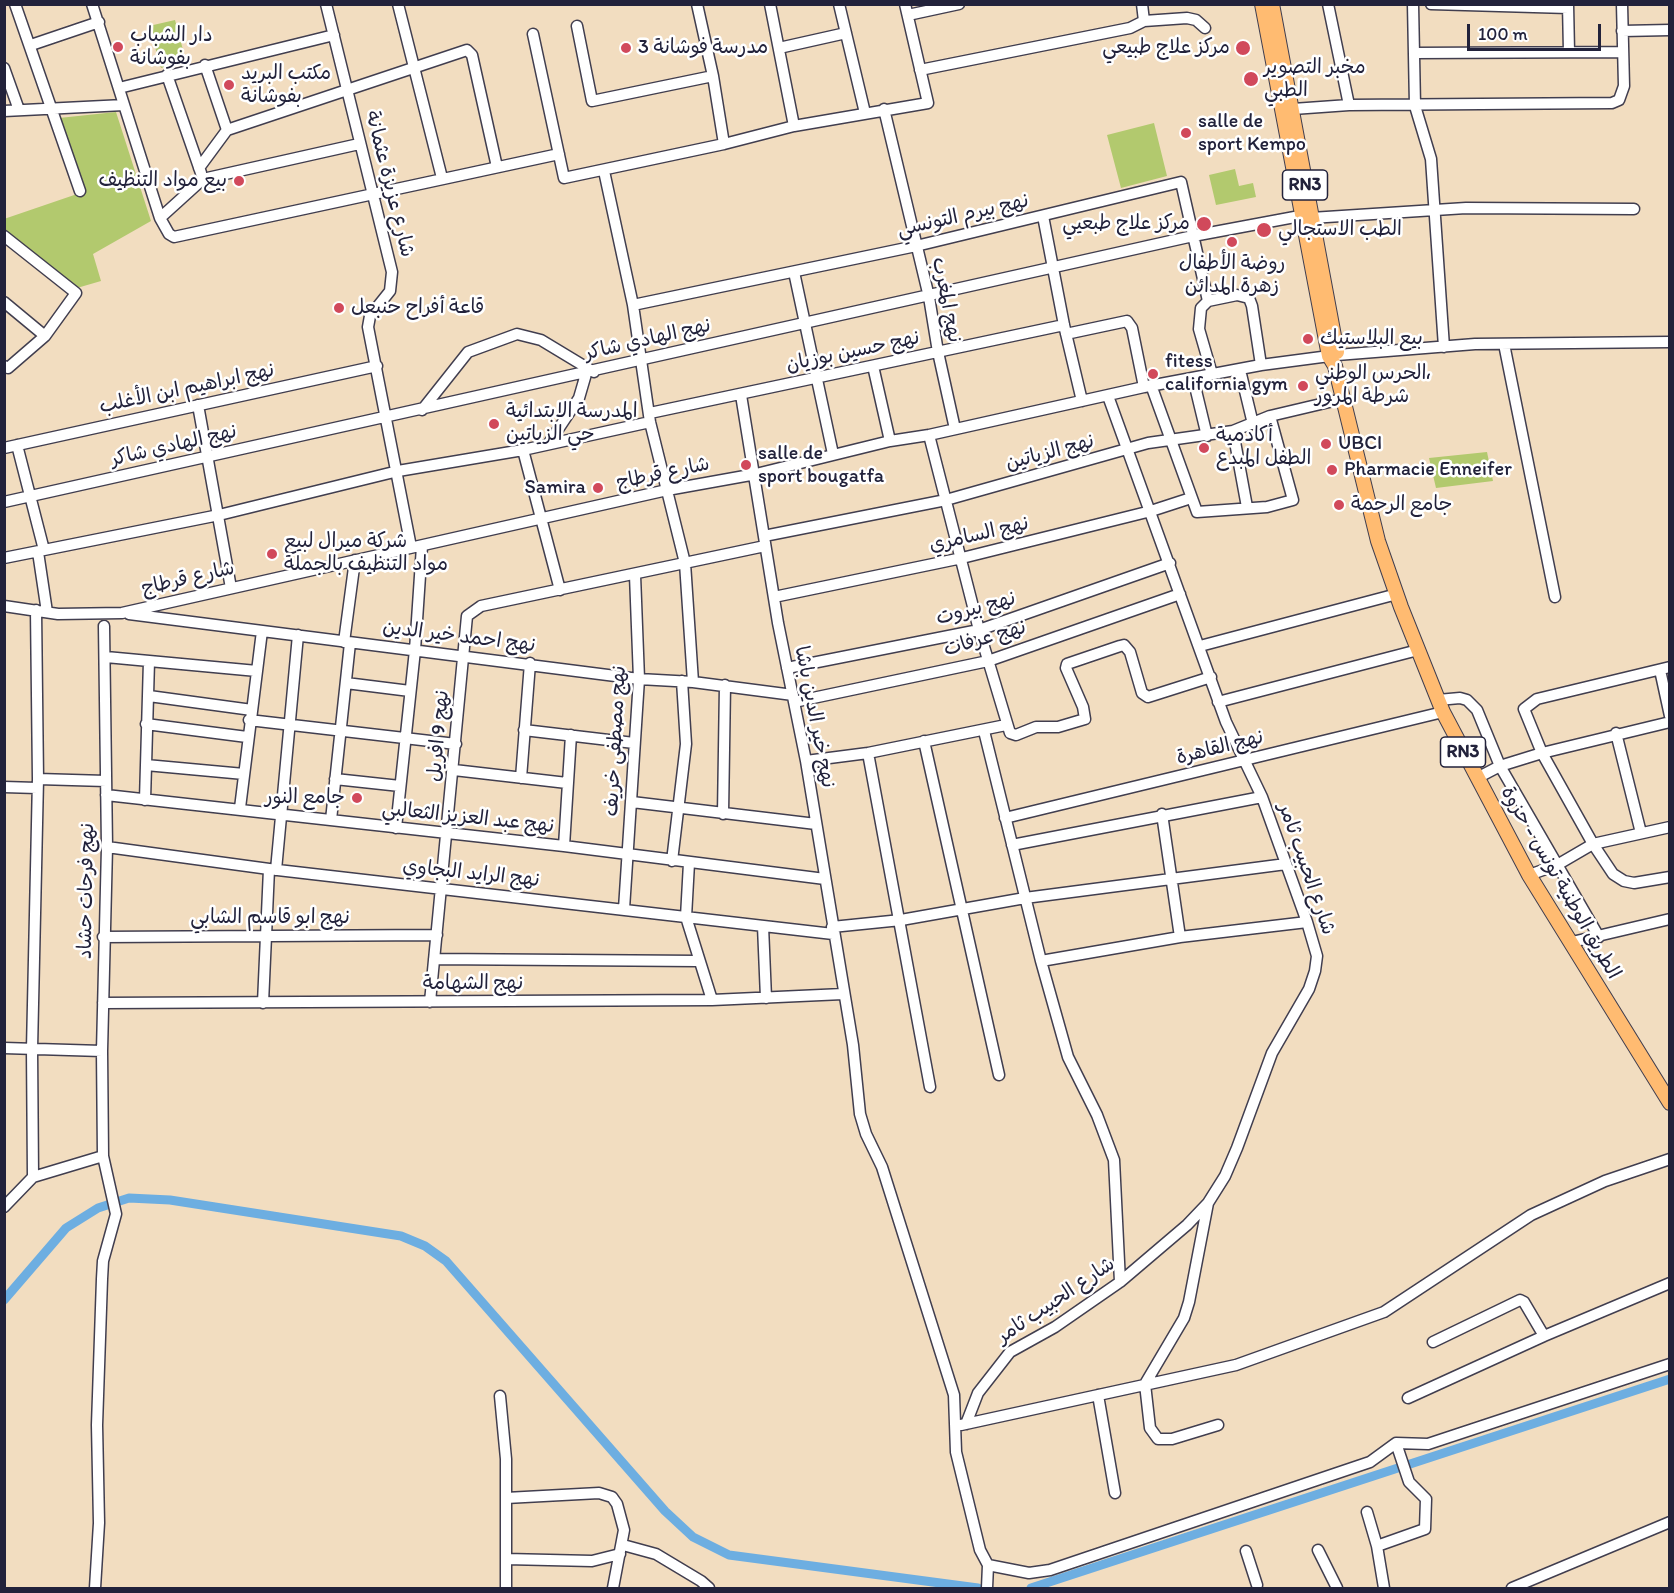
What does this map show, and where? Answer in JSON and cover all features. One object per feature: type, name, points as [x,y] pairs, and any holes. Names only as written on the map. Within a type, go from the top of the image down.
[{"type":"main road","name":"الطريق الوطنية تونس - حزوة","points":[[1262,4],[1306,217],[1329,301],[1334,359],[1367,504],[1418,650],[1441,706],[1529,875],[1670,1103]]},
{"type":"main road","name":"الطريق الوطنية تونس - حزوة","points":[[1272,4],[1293,109],[1306,217]]},
{"type":"street","points":[[15,4],[80,191]]},
{"type":"street","points":[[92,4],[160,218],[169,234],[174,237],[559,154]]},
{"type":"street","name":"شارع عزيزة عثمانة","points":[[326,4],[393,282],[390,291],[370,316],[369,322],[386,418],[417,546],[415,650],[396,828]]},
{"type":"street","points":[[398,4],[442,178]]},
{"type":"street","points":[[697,4],[713,76],[724,144]]},
{"type":"street","points":[[770,4],[794,126]]},
{"type":"street","points":[[839,4],[864,113]]},
{"type":"street","points":[[533,34],[564,178],[724,144],[794,126],[928,102],[907,10],[959,4]]},
{"type":"street","points":[[1142,4],[1144,21]]},
{"type":"street","points":[[1328,4],[1349,105]]},
{"type":"street","points":[[1413,4],[1415,106],[1431,159],[1444,347]]},
{"type":"street","points":[[1431,4],[1568,6],[1569,52]]},
{"type":"street","points":[[1293,109],[1349,105],[1612,103],[1623,94],[1622,4]]},
{"type":"street","points":[[920,70],[1130,28],[1144,21],[1187,18],[1196,20],[1205,28]]},
{"type":"street","points":[[31,45],[99,22]]},
{"type":"street","points":[[577,26],[592,101],[713,76]]},
{"type":"street","points":[[1622,31],[1670,30]]},
{"type":"street","points":[[779,48],[846,33]]},
{"type":"street","points":[[119,88],[334,35]]},
{"type":"street","points":[[160,218],[201,174],[227,130],[347,88],[467,50],[472,55],[497,167]]},
{"type":"street","points":[[1414,53],[1623,51]]},
{"type":"street","points":[[205,65],[227,130]]},
{"type":"street","points":[[4,68],[19,110]]},
{"type":"street","points":[[167,75],[201,174]]},
{"type":"street","points":[[4,111],[124,105]]},
{"type":"street","name":"نهج المغرب","points":[[884,109],[929,297],[938,352],[956,429]]},
{"type":"street","points":[[201,174],[359,144]]},
{"type":"street","points":[[604,171],[633,305],[650,418],[685,563],[688,681],[686,744],[672,861]]},
{"type":"street","name":"نهج بيرم التونسي","points":[[633,305],[916,246],[1181,182],[1208,301]]},
{"type":"street","name":"نهج الهادي شاكر","points":[[4,502],[590,373],[1193,236],[1306,217],[1435,210],[1634,209]]},
{"type":"street","points":[[1043,216],[1082,401]]},
{"type":"street","points":[[6,242],[76,293],[45,336],[6,367]]},
{"type":"street","points":[[794,272],[833,454]]},
{"type":"street","points":[[1212,374],[1198,316],[1200,308],[1208,301],[1237,295],[1249,298],[1254,311],[1261,365]]},
{"type":"street","points":[[4,302],[45,336]]},
{"type":"street","name":"نهج حسين بوزيان","points":[[4,558],[219,515],[398,471],[523,450],[817,376],[1065,329],[1127,321],[1132,328],[1147,386]]},
{"type":"street","points":[[422,410],[468,352],[517,334],[541,340],[590,373],[579,398],[549,443]]},
{"type":"street","name":"شارع قرطاج","points":[[4,606],[42,611],[122,613],[667,490],[756,474],[890,441],[928,435],[1147,386],[1261,365],[1444,347],[1670,342]]},
{"type":"street","points":[[1504,344],[1555,597]]},
{"type":"street","name":"نهج ابراهيم ابن الأغلب","points":[[4,448],[377,366]]},
{"type":"street","points":[[873,366],[890,441]]},
{"type":"street","points":[[1240,370],[1253,424]]},
{"type":"street","points":[[1193,378],[1207,436]]},
{"type":"street","points":[[1147,386],[1172,439],[1197,512],[1267,507],[1293,500],[1270,416]]},
{"type":"street","name":"نهج خير الدين باشا","points":[[741,395],[756,474],[774,597],[806,761],[832,930],[853,1045],[862,1124],[882,1167],[954,1395],[954,1427],[964,1490],[980,1550],[989,1568]]},
{"type":"street","name":"شارع الحبيب ثامر","points":[[966,1424],[978,1393],[1010,1352],[1055,1327],[1120,1282],[1187,1225],[1208,1203],[1225,1176],[1237,1148],[1272,1053],[1309,989],[1317,956],[1262,797],[1218,702],[1212,677],[1108,396]]},
{"type":"street","name":"نهج الزياتين","points":[[467,616],[481,606],[685,563],[765,541],[946,500],[1128,451],[1148,443],[1233,431],[1270,416],[1342,399]]},
{"type":"street","points":[[198,405],[231,588]]},
{"type":"street","points":[[1233,431],[1247,507]]},
{"type":"street","points":[[928,435],[979,630],[1008,728],[1016,735],[1035,727],[1058,727],[1085,719],[1083,707],[1066,668],[1067,664],[1120,645],[1124,645],[1130,652],[1142,693],[1148,697],[1212,677]]},
{"type":"street","points":[[16,445],[41,551],[42,611],[32,1049],[33,1177]]},
{"type":"street","points":[[523,450],[560,590]]},
{"type":"street","name":"نهج السامري","points":[[774,597],[962,558],[1151,511],[1191,498]]},
{"type":"street","points":[[331,820],[346,683],[347,642],[355,560]]},
{"type":"street","name":"نهج بيروت","points":[[787,668],[979,630],[1170,563]]},
{"type":"street","name":"نهج مصطفى خريف","points":[[624,909],[639,679],[635,575]]},
{"type":"street","name":"نهج عرفات","points":[[793,699],[988,660],[1180,594]]},
{"type":"street","points":[[1200,646],[1398,594]]},
{"type":"street","name":"نهج احمد خير الدين","points":[[122,613],[530,663],[639,679],[688,681],[793,699]]},
{"type":"street","name":"نهج 9 افريل","points":[[430,1002],[465,656],[467,616]]},
{"type":"street","name":"نهج فرحات حشاد","points":[[95,1588],[99,1523],[97,1425],[103,1261],[116,1214],[114,1194],[103,1156],[103,937],[107,847],[104,626]]},
{"type":"street","points":[[240,808],[247,737],[262,631]]},
{"type":"street","points":[[263,1003],[273,870],[282,814],[288,724],[298,635]]},
{"type":"street","points":[[1218,702],[1418,650]]},
{"type":"street","points":[[106,657],[256,671]]},
{"type":"street","points":[[145,800],[149,661]]},
{"type":"street","points":[[521,778],[530,663]]},
{"type":"street","points":[[1670,716],[1665,669],[1537,699],[1527,705],[1524,715],[1542,753],[1593,844],[1618,878],[1634,883],[1670,878]]},
{"type":"street","points":[[346,683],[410,691]]},
{"type":"street","points":[[723,813],[725,686]]},
{"type":"street","points":[[149,696],[288,724],[456,744]]},
{"type":"street","name":"نهج القاهرة","points":[[1005,818],[1245,760],[1441,706],[1460,698],[1472,703],[1500,766]]},
{"type":"street","points":[[1477,778],[1500,766],[1542,753],[1616,733],[1670,722]]},
{"type":"street","points":[[146,724],[247,737]]},
{"type":"street","points":[[806,761],[868,753],[924,741],[1008,728]]},
{"type":"street","points":[[524,730],[634,742]]},
{"type":"street","points":[[984,731],[1041,961],[1068,1057],[1097,1114],[1114,1160],[1120,1282]]},
{"type":"street","points":[[1616,733],[1641,833]]},
{"type":"street","points":[[564,846],[571,735]]},
{"type":"street","points":[[924,741],[999,1075]]},
{"type":"street","points":[[868,753],[901,920],[930,1087]]},
{"type":"street","points":[[146,765],[244,774]]},
{"type":"street","points":[[1500,766],[1599,937]]},
{"type":"street","points":[[454,770],[567,783]]},
{"type":"street","points":[[335,779],[400,786]]},
{"type":"street","points":[[4,787],[106,781]]},
{"type":"street","name":"نهج عبد العزيز الثعالبي","points":[[106,795],[240,808],[825,879]]},
{"type":"street","points":[[1012,845],[1162,814],[1262,797]]},
{"type":"street","points":[[632,802],[816,824]]},
{"type":"street","points":[[1162,814],[1180,937]]},
{"type":"street","points":[[1529,875],[1557,865],[1593,844],[1670,827]]},
{"type":"street","name":"نهج الرايد البجاوي","points":[[107,847],[273,870],[763,926],[832,930],[1025,898],[1286,864]]},
{"type":"street","points":[[689,863],[686,917],[712,1000]]},
{"type":"street","points":[[1572,942],[1670,919]]},
{"type":"street","points":[[1041,961],[1180,937],[1307,922]]},
{"type":"street","points":[[763,926],[766,998]]},
{"type":"street","name":"نهج ابو قاسم الشابي","points":[[103,937],[438,935]]},
{"type":"street","points":[[434,958],[698,961]]},
{"type":"street","name":"نهج الشهامة","points":[[103,1003],[712,1000],[843,994]]},
{"type":"street","points":[[4,1048],[102,1051]]},
{"type":"street","points":[[4,1207],[33,1177],[103,1156]]},
{"type":"street","points":[[954,1427],[1236,1365],[1384,1312],[1531,1215],[1605,1181],[1670,1160]]},
{"type":"street","points":[[1208,1203],[1189,1302],[1179,1326],[1145,1384],[1150,1428],[1158,1439],[1172,1439],[1218,1425]]},
{"type":"street","points":[[1408,1398],[1544,1336],[1670,1283]]},
{"type":"street","points":[[1433,1342],[1520,1300],[1524,1302],[1544,1336]]},
{"type":"street","points":[[987,1588],[989,1568],[1029,1573],[1050,1570],[1370,1462],[1396,1444],[1428,1444],[1670,1364]]},
{"type":"street","points":[[1098,1395],[1115,1493]]},
{"type":"street","points":[[500,1396],[505,1439],[506,1588]]},
{"type":"street","points":[[1377,1546],[1425,1529],[1426,1499],[1409,1482],[1396,1444]]},
{"type":"street","points":[[506,1498],[606,1493],[614,1500],[623,1521],[622,1550],[613,1588]]},
{"type":"street","points":[[1367,1512],[1377,1546],[1384,1588]]},
{"type":"street","points":[[1512,1588],[1670,1522]]},
{"type":"street","points":[[506,1559],[592,1561],[622,1550],[657,1554],[709,1588]]},
{"type":"street","points":[[1318,1550],[1337,1588]]},
{"type":"street","points":[[1246,1551],[1258,1587],[1246,1588]]},
{"type":"green space","points":[[175,20],[186,61],[161,68],[149,26]]},
{"type":"green space","points":[[116,112],[151,221],[93,254],[101,281],[77,288],[13,240],[5,228],[4,219],[83,192],[59,118]]},
{"type":"green space","points":[[1154,123],[1167,176],[1121,188],[1107,135]]},
{"type":"green space","points":[[1235,169],[1239,186],[1253,183],[1256,197],[1216,205],[1209,175]]},
{"type":"green space","points":[[1487,452],[1493,481],[1436,488],[1429,458]]},
{"type":"waterway","points":[[4,1300],[66,1228],[98,1208],[129,1198],[170,1200],[401,1236],[425,1246],[446,1261],[665,1511],[693,1537],[729,1555],[978,1588]]},
{"type":"waterway","points":[[1031,1588],[1670,1379]]},
{"type":"place","name":"دار الشباب بفوشانة","points":[[118,47]]},
{"type":"place","name":"مدرسة فوشانة 3","points":[[626,48]]},
{"type":"place","name":"مركز علاج طبيعي","points":[[1243,48]]},
{"type":"place","name":"مخبر التصوير الطبي","points":[[1251,79]]},
{"type":"place","name":"مكتب البريد بفوشانة","points":[[229,85]]},
{"type":"place","name":"salle de sport Kempo","points":[[1186,133]]},
{"type":"place","name":"بيع مواد التنظيف","points":[[239,181]]},
{"type":"place","name":"مركز علاج طبعيي","points":[[1204,224]]},
{"type":"place","name":"الطب الاستجالي","points":[[1264,230]]},
{"type":"place","name":"روضة الأطفال زهرة المدائن","points":[[1232,242]]},
{"type":"place","name":"قاعة أفراح حنبعل","points":[[339,308]]},
{"type":"place","name":"بيع البلاستيك","points":[[1308,339]]},
{"type":"place","name":"fitess california gym","points":[[1153,374]]},
{"type":"place","name":"الحرس الوطني، شرطة المرور","points":[[1303,386]]},
{"type":"place","name":"المدرسة الابتدائية حي الزياتين","points":[[494,424]]},
{"type":"place","name":"UBCI","points":[[1326,444]]},
{"type":"place","name":"أكادمية الطفل المبدع","points":[[1204,448]]},
{"type":"place","name":"salle de sport bougatfa","points":[[746,465]]},
{"type":"place","name":"Pharmacie Enneifer","points":[[1332,470]]},
{"type":"place","name":"Samira","points":[[598,488]]},
{"type":"place","name":"جامع الرحمة","points":[[1339,505]]},
{"type":"place","name":"شركة ميرال لبيع مواد التنظيف بالجملة","points":[[272,554]]},
{"type":"place","name":"جامع النور","points":[[357,798]]}]
